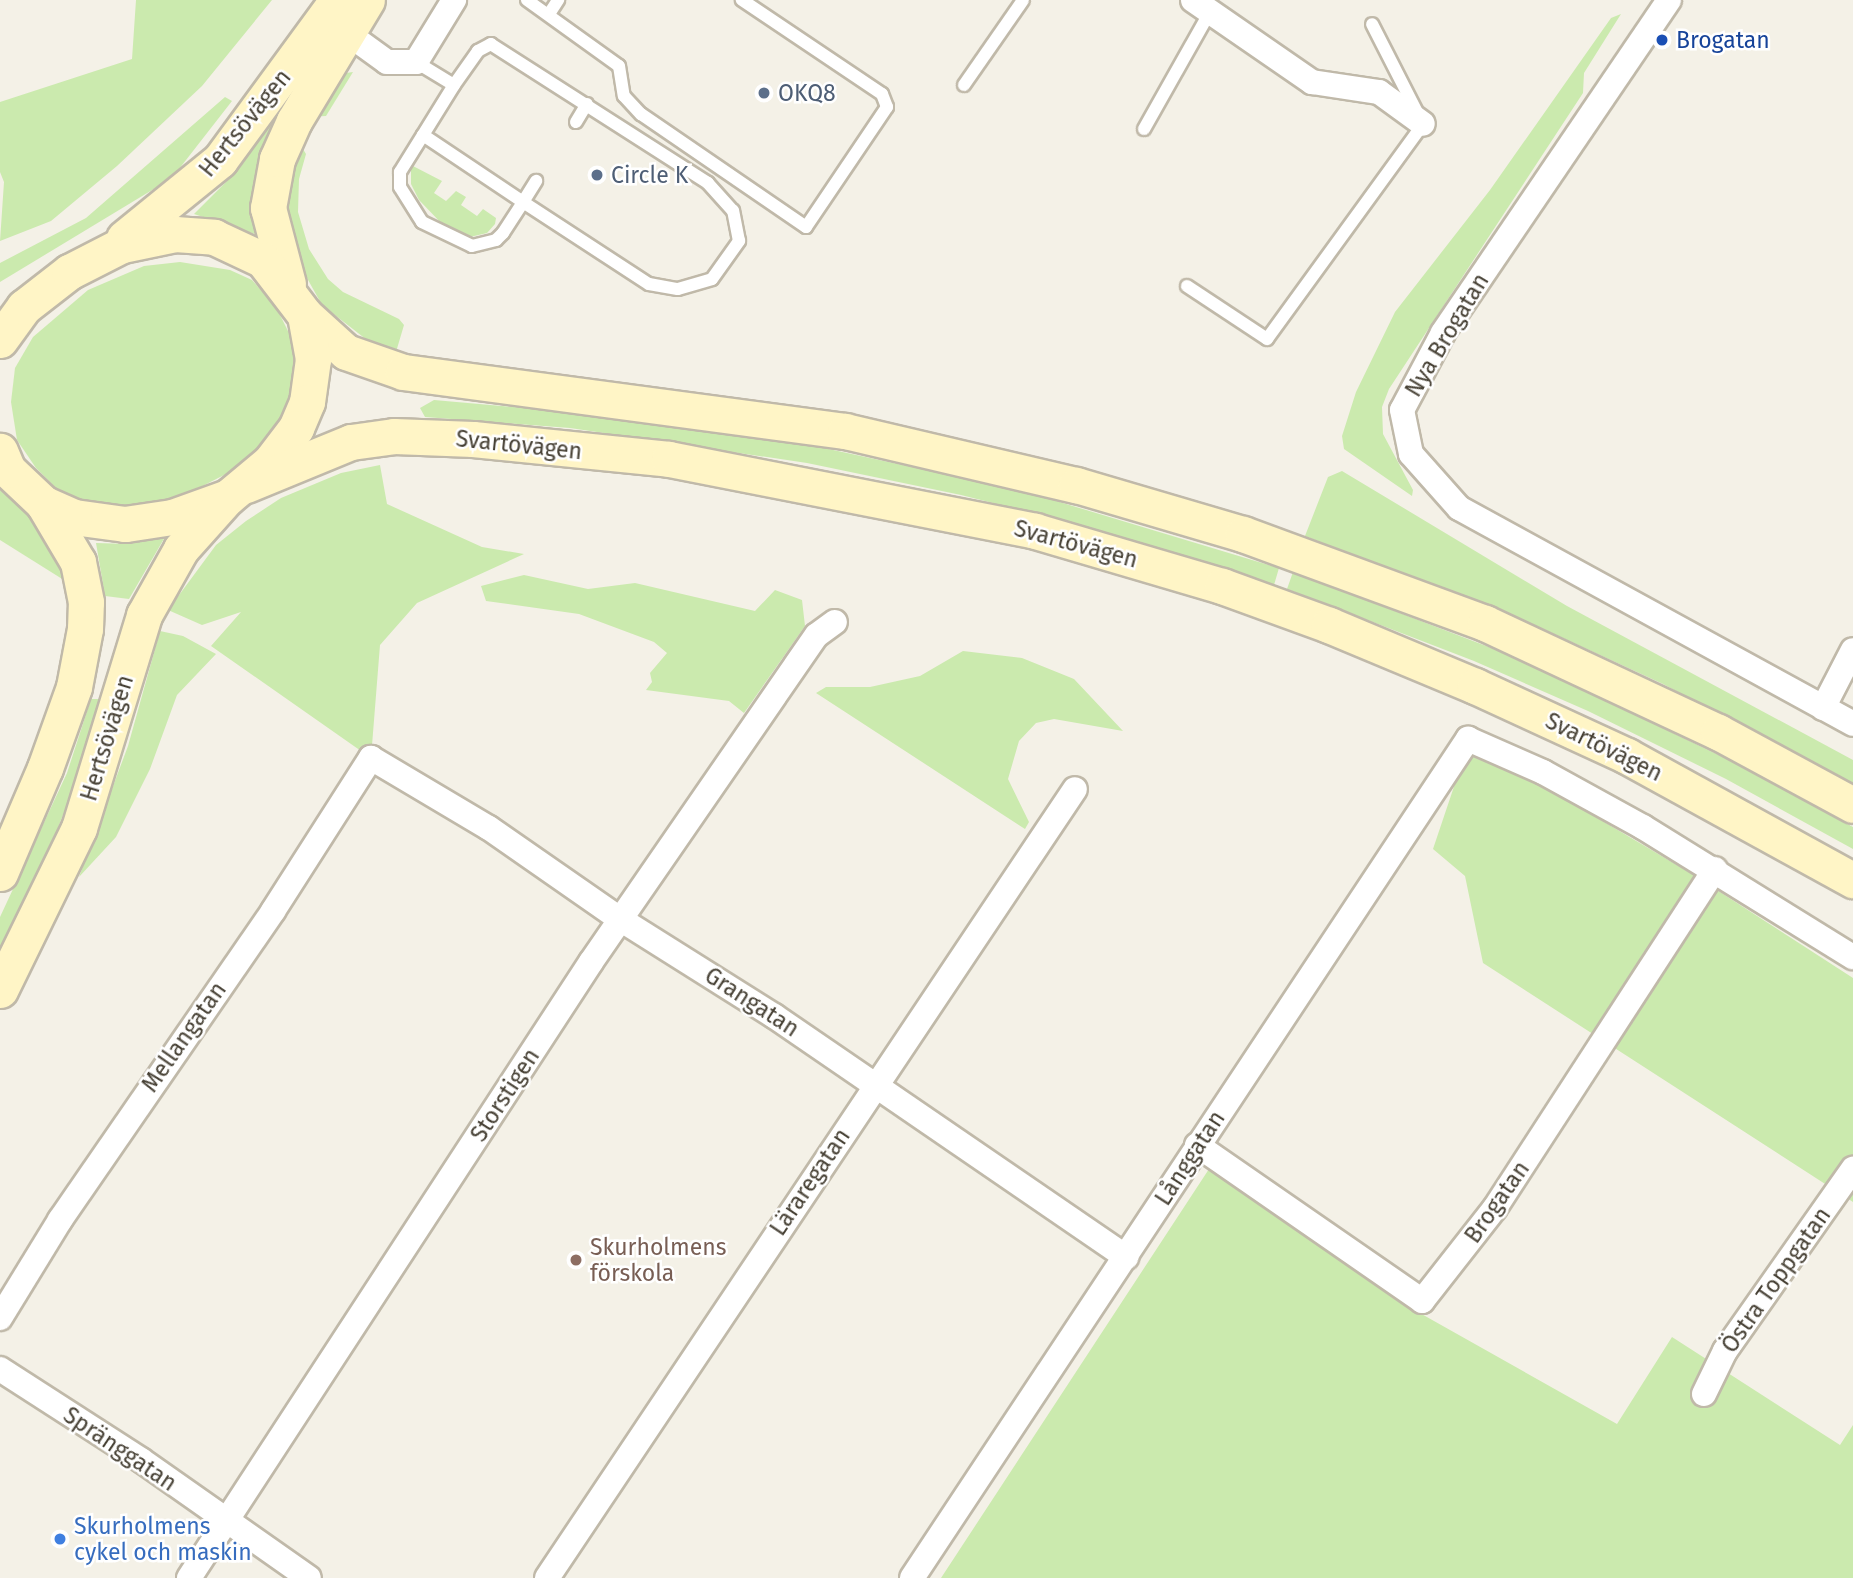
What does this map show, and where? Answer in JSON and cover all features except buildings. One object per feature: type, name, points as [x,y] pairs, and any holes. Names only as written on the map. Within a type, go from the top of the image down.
[{"type":"main road","name":"Hertsövägen","points":[[85,263],[156,216],[220,160],[337,0]]},
{"type":"main road","name":"Hertsövägen","points":[[0,990],[79,828],[144,615],[181,550],[237,491],[280,451],[307,402],[313,359],[299,306],[273,239],[270,185],[294,121],[367,0]]},
{"type":"main road","points":[[0,302],[122,244],[175,234],[214,237],[263,260],[299,306],[346,352],[403,372],[845,431],[1076,485],[1243,534],[1485,623],[1718,732],[1853,805]]},
{"type":"main road","points":[[0,340],[24,307],[85,263]]},
{"type":"main road","name":"Svartövägen","points":[[43,503],[74,517],[125,524],[172,517],[237,491],[316,454],[394,436],[669,459],[1035,531],[1222,586],[1329,625],[1627,756],[1853,880]]},
{"type":"main road","points":[[3,462],[43,503]]},
{"type":"main road","name":"Hertsövägen","points":[[0,873],[45,768],[74,687],[85,629],[86,602],[78,562],[43,503]]},
{"type":"street","points":[[347,33],[387,62],[416,62],[454,0]]},
{"type":"street","name":"Nya Brogatan","points":[[1669,0],[1443,333],[1402,410],[1411,454],[1459,509],[1853,724]]},
{"type":"street","points":[[1202,6],[1312,82],[1379,92],[1423,124]]},
{"type":"street","name":"Storstigen","points":[[189,1578],[620,919],[817,635],[835,622]]},
{"type":"street","points":[[1822,708],[1853,650]]},
{"type":"street","name":"Långgatan","points":[[912,1578],[1468,739],[1543,772],[1715,869]]},
{"type":"street","name":"Grangatan","points":[[371,758],[489,828],[620,919],[877,1084],[1126,1256]]},
{"type":"street","name":"Mellangatan","points":[[0,1318],[90,1176],[273,911],[371,758]]},
{"type":"street","name":"Läraregatan","points":[[547,1578],[1076,789]]},
{"type":"street","points":[[1715,869],[1853,957]]},
{"type":"street","name":"Brogatan","points":[[1198,1145],[1422,1301],[1495,1208],[1715,869]]},
{"type":"street","name":"Östra Toppgatan","points":[[1704,1394],[1725,1352],[1853,1169]]},
{"type":"street","name":"Spränggatan","points":[[0,1369],[141,1460],[309,1578]]},
{"type":"lane","points":[[527,0],[549,13],[619,66],[624,96],[640,114],[806,227],[887,107],[882,94],[742,0]]},
{"type":"lane","points":[[549,13],[558,0]]},
{"type":"lane","points":[[964,85],[1023,0]]},
{"type":"lane","points":[[1144,129],[1202,6]]},
{"type":"lane","points":[[1187,286],[1267,340],[1423,124],[1372,24]]},
{"type":"lane","points":[[423,135],[523,202],[649,284],[678,289],[712,279],[739,241],[733,211],[708,183],[491,44],[478,51],[454,85],[423,135],[400,173],[400,187],[422,222],[439,233],[472,246],[488,244],[503,233],[523,202],[536,181]]},
{"type":"lane","points":[[416,62],[454,85]]},
{"type":"lane","points":[[576,122],[587,104]]},
{"type":"green space","points":[[136,0],[272,0],[202,86],[117,166],[51,221],[0,241],[4,182],[0,172],[0,102],[132,59]]},
{"type":"green space","points":[[1621,14],[1584,73],[1583,93],[1389,389],[1382,407],[1383,434],[1413,490],[1412,496],[1344,449],[1342,436],[1356,392],[1395,312],[1490,190],[1611,18]]},
{"type":"green space","points":[[353,72],[326,116],[308,117],[339,74]]},
{"type":"green space","points":[[225,97],[232,101],[172,178],[0,282],[0,263],[86,218]]},
{"type":"green space","points":[[268,125],[279,130],[256,184],[255,234],[194,214],[231,177]]},
{"type":"green space","points":[[298,141],[306,154],[299,179],[298,212],[309,249],[328,279],[343,292],[399,319],[404,325],[396,352],[367,340],[322,305],[288,244],[282,222]]},
{"type":"green space","points":[[411,165],[442,181],[434,193],[446,201],[456,191],[466,197],[461,205],[477,216],[483,209],[496,218],[495,224],[487,233],[470,237],[444,226],[419,200],[411,184]]},
{"type":"green space","points":[[180,262],[230,270],[252,280],[276,307],[291,337],[295,372],[288,407],[265,444],[228,473],[183,496],[113,508],[82,501],[57,489],[36,468],[17,440],[11,402],[15,368],[33,337],[88,290],[144,266]]},
{"type":"green space","points":[[434,400],[569,412],[810,445],[1023,491],[1279,568],[1274,585],[1085,526],[961,495],[807,463],[570,428],[425,417],[420,408]]},
{"type":"green space","points":[[380,465],[387,504],[482,547],[524,554],[417,603],[380,645],[371,758],[211,646],[241,612],[202,625],[168,610],[216,545],[246,521],[281,498],[341,473]]},
{"type":"green space","points":[[1342,471],[1567,606],[1853,760],[1853,785],[1663,684],[1539,627],[1305,536],[1328,477]]},
{"type":"green space","points":[[0,490],[48,531],[67,582],[0,540]]},
{"type":"green space","points":[[165,537],[129,599],[105,596],[96,543],[129,544]]},
{"type":"green space","points":[[1293,572],[1520,659],[1733,762],[1853,827],[1853,849],[1726,779],[1588,711],[1474,661],[1287,589]]},
{"type":"green space","points":[[524,575],[588,589],[635,583],[755,611],[775,590],[802,600],[805,626],[744,713],[729,701],[646,690],[652,682],[650,673],[667,653],[654,642],[579,614],[486,601],[481,586]]},
{"type":"green space","points":[[160,631],[183,636],[216,654],[177,695],[150,769],[116,837],[79,877],[128,746]]},
{"type":"green space","points":[[963,651],[1022,658],[1074,679],[1123,731],[1054,719],[1036,723],[1019,741],[1008,779],[1029,822],[1025,829],[816,693],[826,687],[870,687],[920,676]]},
{"type":"green space","points":[[91,699],[99,699],[99,711],[81,769],[43,866],[0,952],[0,917],[67,773]]},
{"type":"green space","points":[[1469,742],[1692,874],[1853,978],[1853,1202],[1483,963],[1465,876],[1433,849]]},
{"type":"green space","points":[[1209,1169],[1418,1312],[1617,1424],[1672,1337],[1840,1445],[1853,1425],[1853,1578],[941,1578]]},
{"type":"place","name":"Brogatan","points":[[1662,40]]},
{"type":"place","name":"OKQ8","points":[[764,93]]},
{"type":"place","name":"Circle K","points":[[597,175]]},
{"type":"place","name":"Skurholmens förskola","points":[[576,1260]]},
{"type":"place","name":"Skurholmens cykel och maskin","points":[[60,1539]]}]
